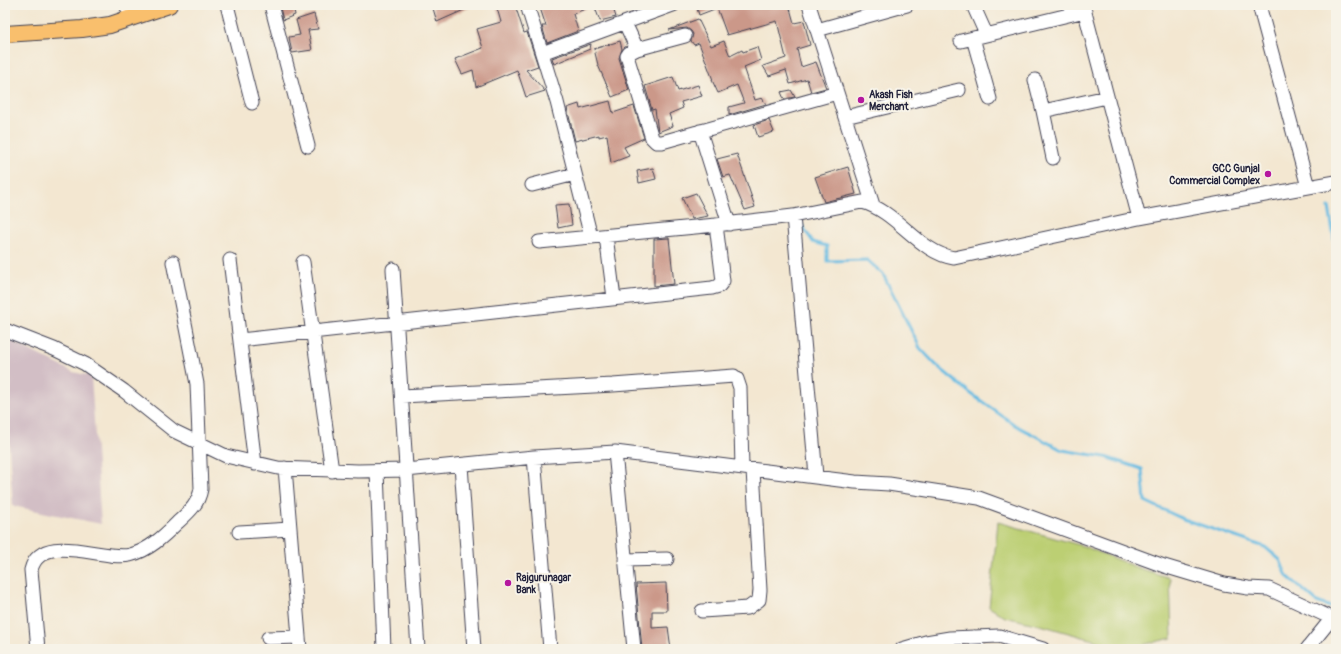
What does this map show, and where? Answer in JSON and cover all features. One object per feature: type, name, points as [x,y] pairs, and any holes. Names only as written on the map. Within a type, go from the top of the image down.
[{"type":"main road","points":[[5,34],[82,29],[110,25],[129,11],[170,5]]},
{"type":"street","points":[[227,5],[252,103]]},
{"type":"street","points":[[271,5],[308,146]]},
{"type":"street","points":[[527,5],[557,102],[591,237]]},
{"type":"street","points":[[542,53],[673,5]]},
{"type":"street","points":[[809,5],[872,205]]},
{"type":"street","points":[[817,30],[907,5]]},
{"type":"street","points":[[973,5],[986,34]]},
{"type":"street","points":[[1260,5],[1308,187]]},
{"type":"street","points":[[990,99],[967,40],[1084,8],[1139,218]]},
{"type":"street","points":[[625,23],[637,49]]},
{"type":"street","points":[[685,36],[637,49],[629,53],[627,56],[652,138],[656,142],[662,142],[837,93]]},
{"type":"street","points":[[1035,80],[1053,158]]},
{"type":"street","points":[[845,117],[959,90]]},
{"type":"street","points":[[1043,111],[1107,98]]},
{"type":"street","points":[[240,340],[719,286],[723,281],[722,224],[700,131]]},
{"type":"street","points":[[532,185],[575,174]]},
{"type":"street","points":[[539,242],[793,216],[862,202],[872,205],[887,213],[923,242],[946,256],[954,258],[1139,218],[1336,182]]},
{"type":"street","points":[[793,216],[816,476]]},
{"type":"street","points":[[606,236],[614,298]]},
{"type":"street","points":[[230,260],[255,464]]},
{"type":"street","points":[[38,649],[31,580],[33,561],[46,551],[55,548],[129,555],[152,544],[165,535],[190,511],[199,498],[201,489],[198,456],[200,444],[197,384],[173,262]]},
{"type":"street","points":[[303,262],[311,331],[332,471]]},
{"type":"street","points":[[393,269],[418,649]]},
{"type":"street","points":[[5,330],[54,349],[85,364],[124,391],[174,431],[226,456],[255,464],[285,468],[332,471],[377,471],[406,470],[534,457],[615,452],[747,469],[889,484],[979,498],[1164,566],[1224,584],[1248,588],[1269,589],[1334,619],[1307,649]]},
{"type":"street","points":[[402,396],[614,385],[734,376],[737,379],[740,388],[760,590],[759,600],[748,608],[702,611]]},
{"type":"street","points":[[615,452],[634,649]]},
{"type":"street","points":[[534,457],[550,649]]},
{"type":"street","points":[[461,465],[474,649]]},
{"type":"street","points":[[268,638],[299,643],[285,468]]},
{"type":"street","points":[[377,471],[384,649]]},
{"type":"street","points":[[239,532],[290,529]]},
{"type":"street","points":[[625,560],[667,559]]},
{"type":"street","points":[[999,636],[1002,649]]},
{"type":"street","points":[[902,649],[950,638],[976,643],[999,636],[1043,649]]},
{"type":"shaded area","points":[[5,338],[73,372],[91,376],[101,524],[13,506],[5,388]]},
{"type":"green space","points":[[998,522],[1083,546],[1138,568],[1170,578],[1172,638],[1125,649],[1044,626],[1005,617],[989,607]]},
{"type":"building","points":[[432,5],[475,5],[437,22]]},
{"type":"building","points":[[496,5],[515,5],[524,33],[527,32],[538,66],[526,70],[545,91],[526,97],[517,70],[476,87],[473,70],[462,74],[455,59],[483,48],[477,29],[501,22]]},
{"type":"building","points":[[539,5],[594,5],[573,14],[578,31],[547,43],[542,26],[546,26]]},
{"type":"building","points":[[594,5],[612,5],[616,17],[600,21]]},
{"type":"building","points":[[696,5],[789,5],[794,23],[804,21],[810,45],[797,49],[801,67],[816,62],[826,88],[811,92],[807,79],[790,84],[786,70],[769,76],[763,66],[786,58],[777,21],[727,35],[717,8],[699,15]]},
{"type":"building","points":[[293,6],[295,15],[283,20],[280,8]]},
{"type":"building","points":[[314,14],[318,29],[308,30],[312,50],[292,53],[289,37],[300,35],[296,20]]},
{"type":"building","points":[[698,19],[711,46],[724,41],[730,56],[742,50],[743,52],[757,47],[761,60],[744,67],[755,100],[762,98],[766,104],[729,115],[729,107],[744,103],[737,85],[718,93],[699,43],[694,45],[691,41],[693,34],[691,31],[687,28],[669,30]]},
{"type":"building","points":[[620,41],[622,49],[619,58],[629,90],[612,97],[598,65],[594,49]]},
{"type":"building","points":[[591,44],[590,49],[554,64],[552,58]]},
{"type":"building","points":[[673,77],[678,91],[698,85],[702,96],[681,102],[683,108],[669,114],[673,126],[658,132],[655,109],[652,110],[645,86]]},
{"type":"building","points":[[791,90],[795,97],[784,99],[781,92]]},
{"type":"building","points":[[610,101],[613,113],[634,106],[644,138],[624,147],[629,156],[611,163],[607,135],[599,137],[599,135],[575,141],[567,108],[579,104],[580,109]]},
{"type":"building","points":[[769,120],[774,132],[758,137],[754,125]]},
{"type":"building","points":[[737,154],[755,207],[745,210],[730,175],[723,177],[717,159]]},
{"type":"building","points":[[848,167],[856,194],[824,202],[815,177]]},
{"type":"building","points":[[653,168],[656,179],[639,183],[637,171]]},
{"type":"building","points":[[696,193],[708,216],[692,219],[682,198]]},
{"type":"building","points":[[569,204],[572,225],[558,228],[555,205]]},
{"type":"building","points":[[669,238],[674,284],[654,286],[654,239]]},
{"type":"building","points":[[666,583],[667,611],[652,611],[652,628],[668,627],[671,649],[642,649],[636,584]]},
{"type":"waterway","points":[[1329,207],[1336,251]]},
{"type":"waterway","points":[[801,224],[813,242],[827,246],[827,261],[867,260],[883,274],[920,348],[936,365],[970,393],[1015,425],[1062,450],[1105,457],[1142,469],[1145,501],[1183,519],[1265,547],[1280,560],[1287,576],[1317,602],[1336,609]]},
{"type":"place","name":"Akash Fish Merchant","points":[[861,100]]},
{"type":"place","name":"GCC Gunjal Commercial Complex","points":[[1268,174]]},
{"type":"place","name":"Rajgurunagar Bank","points":[[508,583]]}]
